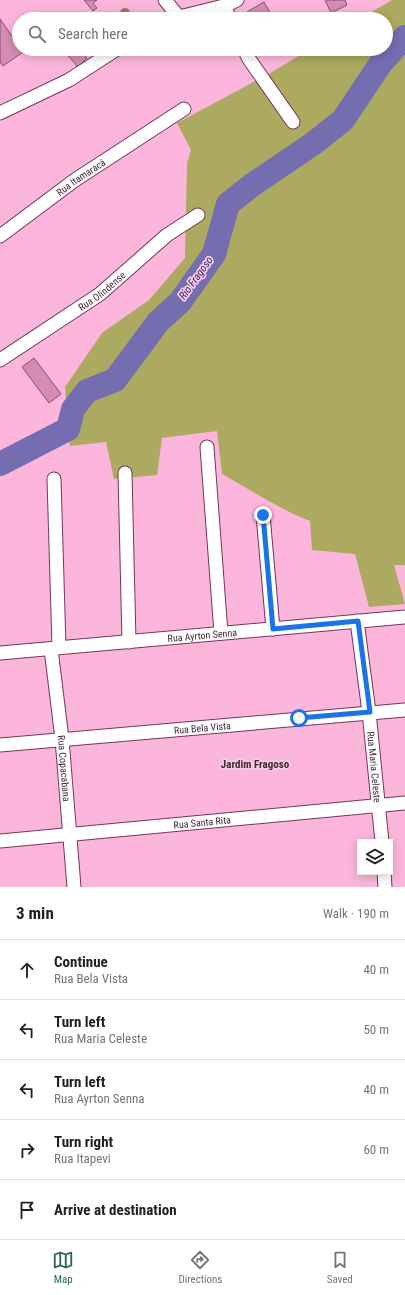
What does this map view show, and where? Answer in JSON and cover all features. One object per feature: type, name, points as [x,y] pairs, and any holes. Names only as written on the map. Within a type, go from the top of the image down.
[{"type":"street","points":[[165,0],[171,12]]},
{"type":"street","points":[[197,12],[224,6],[237,0]]},
{"type":"street","points":[[224,6],[227,12]]},
{"type":"street","points":[[0,113],[69,80],[106,56]]},
{"type":"street","points":[[248,56],[292,122]]},
{"type":"street","name":"Rua Itamaracá","points":[[0,236],[74,180],[184,109]]},
{"type":"street","name":"Rua Olindense","points":[[0,360],[100,294],[167,235],[198,214]]},
{"type":"street","points":[[206,447],[222,633]]},
{"type":"street","points":[[125,473],[129,642]]},
{"type":"street","name":"Rua Copacabana","points":[[54,479],[55,648],[74,887]]},
{"type":"street","points":[[263,515],[273,629]]},
{"type":"street","name":"Rua Ayrton Senna","points":[[0,653],[405,617]]},
{"type":"street","name":"Rua Maria Celeste","points":[[358,621],[370,712],[382,839]]},
{"type":"street","name":"Rua Bela Vista","points":[[0,745],[405,710]]},
{"type":"street","name":"Rua Santa Rita","points":[[0,841],[71,836],[405,803]]},
{"type":"street","points":[[384,875],[385,887]]},
{"type":"shaded area","points":[[392,0],[405,0],[405,565],[394,565],[405,604],[369,607],[355,554],[312,550],[310,521],[276,505],[222,474],[217,431],[162,438],[157,475],[114,479],[106,442],[70,446],[65,387],[102,333],[149,300],[185,258],[187,163],[191,150],[177,123],[267,75],[298,56],[393,56],[393,12],[372,12]]},
{"type":"building","points":[[84,0],[97,0],[93,3],[97,8],[93,11]]},
{"type":"building","points":[[325,0],[345,0],[347,5],[331,12]]},
{"type":"building","points":[[264,2],[270,12],[247,12]]},
{"type":"building","points":[[0,19],[12,36],[12,56],[17,56],[3,66],[0,62]]},
{"type":"building","points":[[68,56],[85,56],[87,58],[78,67]]},
{"type":"building","points":[[34,358],[61,394],[49,403],[22,367]]},
{"type":"waterway","name":"Rio Fragoso","points":[[393,50],[405,37]]},
{"type":"waterway","name":"Rio Fragoso","points":[[0,464],[68,429],[73,409],[87,391],[115,380],[158,322],[180,302],[214,254],[228,204],[252,185],[314,143],[343,120],[381,63],[387,56]]},
{"type":"district","name":"Jardim Fragoso","points":[[255,764]]},
{"type":"route","points":[[263,515],[273,629],[358,621],[370,712],[299,718]]}]
